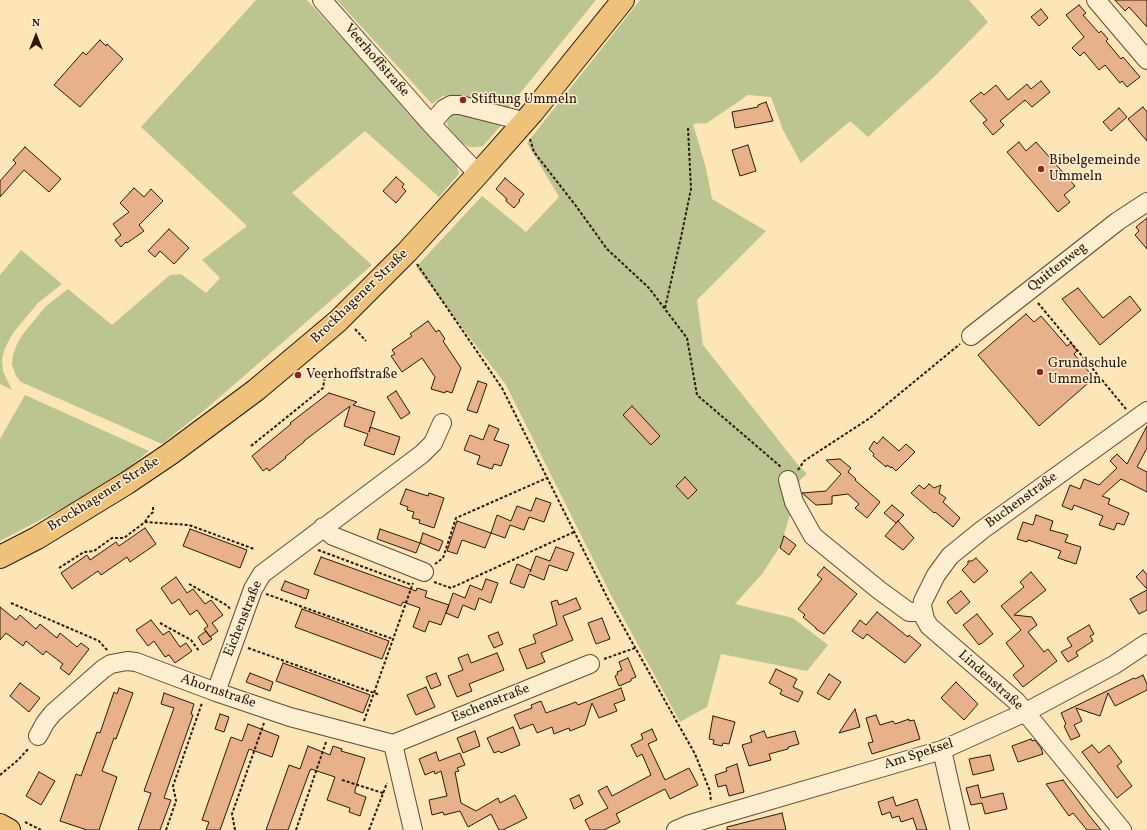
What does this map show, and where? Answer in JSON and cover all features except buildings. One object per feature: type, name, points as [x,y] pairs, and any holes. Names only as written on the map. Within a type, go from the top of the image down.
[{"type":"main road","name":"Brockhagener Straße","points":[[0,557],[36,538],[127,483],[170,454],[256,390],[338,322],[407,252],[478,174],[526,130],[623,0]]},
{"type":"main road","points":[[0,825],[9,830]]},
{"type":"street","name":"Veerhoffstraße","points":[[322,0],[431,124],[478,174]]},
{"type":"street","points":[[1096,0],[1147,60]]},
{"type":"street","points":[[431,124],[444,109],[451,105],[460,105],[515,119],[526,130]]},
{"type":"street","name":"Quittenweg","points":[[971,336],[1118,221],[1147,202]]},
{"type":"street","name":"Buchenstraße","points":[[923,612],[923,601],[936,575],[950,556],[982,530],[1141,416]]},
{"type":"street","name":"Eichenstraße","points":[[212,690],[234,643],[253,589],[262,574],[429,448],[442,423]]},
{"type":"street","points":[[788,480],[794,502],[813,536],[879,590],[909,612],[923,612]]},
{"type":"street","points":[[324,527],[333,536],[418,576]]},
{"type":"street","name":"Lindenstraße","points":[[923,612],[929,626],[1016,701],[1122,830]]},
{"type":"street","name":"Am Speksel","points":[[676,830],[690,824],[715,823],[942,750],[1026,712],[1114,665],[1147,643]]},
{"type":"street","name":"Ahornstraße","points":[[38,736],[45,723],[53,713],[103,669],[111,664],[127,661],[136,662],[269,710],[359,735],[395,751]]},
{"type":"street","name":"Eschenstraße","points":[[395,751],[590,664]]},
{"type":"street","points":[[942,750],[960,830]]},
{"type":"street","points":[[395,751],[414,830]]},
{"type":"path","points":[[664,309],[691,189],[688,128]]},
{"type":"path","points":[[526,130],[534,152],[607,249],[648,288],[687,338],[697,394],[781,466],[788,480],[794,476],[804,460],[870,418],[971,336]]},
{"type":"path","points":[[414,260],[502,388],[610,603],[695,754],[710,791],[715,823]]},
{"type":"path","points":[[1028,291],[1141,416]]},
{"type":"path","points":[[351,325],[366,341]]},
{"type":"path","points":[[251,446],[324,388],[325,376]]},
{"type":"path","points":[[359,735],[393,639],[418,576],[443,558],[456,518],[547,478]]},
{"type":"path","points":[[59,568],[84,552],[94,551],[112,538],[124,538],[145,522],[153,512],[153,506]]},
{"type":"path","points":[[145,522],[189,525],[254,549]]},
{"type":"path","points":[[301,544],[418,576],[451,588],[574,532]]},
{"type":"path","points":[[189,584],[228,606],[241,622]]},
{"type":"path","points":[[253,589],[393,639]]},
{"type":"path","points":[[11,603],[99,641],[119,662]]},
{"type":"path","points":[[160,623],[191,640],[199,651]]},
{"type":"path","points":[[234,643],[380,695]]},
{"type":"path","points":[[590,664],[635,648]]},
{"type":"path","points":[[166,830],[176,801],[173,786],[212,690]]},
{"type":"path","points":[[235,830],[232,814],[269,710]]},
{"type":"path","points":[[296,830],[331,728]]},
{"type":"path","points":[[0,775],[22,756],[38,736]]},
{"type":"path","points":[[369,830],[383,793],[395,751]]},
{"type":"path","points":[[342,780],[383,793]]},
{"type":"green space","points":[[256,0],[307,0],[456,162],[459,174],[439,197],[365,131],[292,193],[372,265],[207,408],[162,444],[21,382],[16,376],[12,365],[13,355],[23,334],[46,306],[68,289],[112,325],[170,275],[181,274],[206,293],[220,278],[202,260],[247,226],[141,127]]},
{"type":"green space","points":[[337,0],[596,0],[508,108],[496,107],[453,95],[443,96],[432,104]]},
{"type":"green space","points":[[640,0],[969,0],[988,22],[936,75],[868,137],[850,121],[801,163],[783,130],[771,97],[748,95],[707,123],[693,124],[706,168],[712,199],[766,231],[697,300],[703,345],[799,466],[807,474],[800,480],[781,545],[762,574],[735,604],[793,618],[828,645],[807,671],[721,654],[707,707],[680,722],[613,599],[506,385],[416,267],[482,196],[526,232],[559,197],[527,143]]},
{"type":"green space","points":[[455,111],[504,122],[483,146],[469,147],[462,143],[448,127],[447,122],[450,114]]},
{"type":"green space","points":[[21,250],[62,284],[38,303],[13,333],[5,348],[2,359],[3,371],[12,390],[0,384],[0,275]]},
{"type":"green space","points":[[25,395],[149,451],[127,469],[78,500],[0,541],[0,439]]},
{"type":"place","name":"Stiftung Ummeln","points":[[463,100]]},
{"type":"place","name":"Bibelgemeinde Ummeln","points":[[1041,169]]},
{"type":"place","name":"Grundschule Ummeln","points":[[1040,372]]},
{"type":"place","name":"Veerhoffstraße","points":[[298,375]]}]
